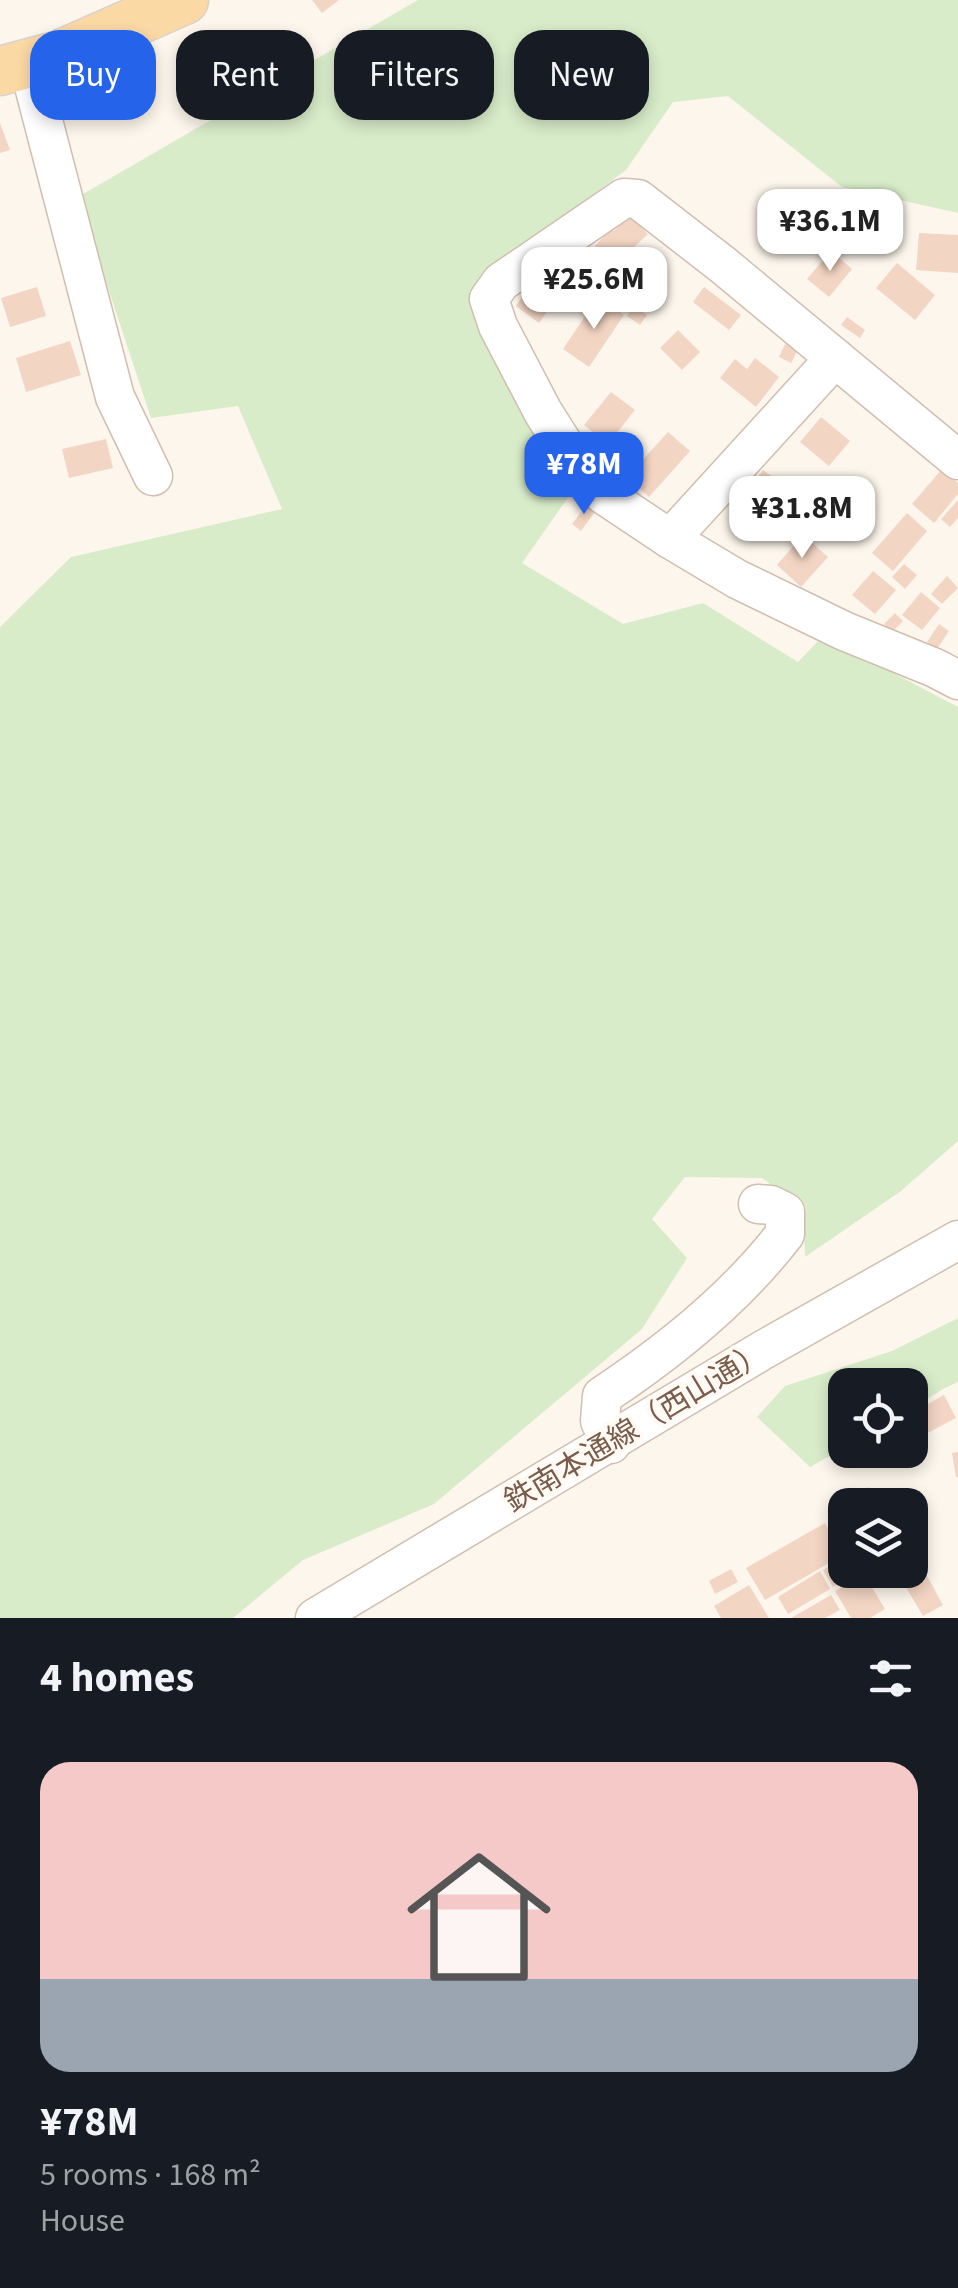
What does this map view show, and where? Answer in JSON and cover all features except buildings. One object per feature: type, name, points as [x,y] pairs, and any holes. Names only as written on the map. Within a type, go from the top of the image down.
[{"type":"main road","points":[[14,67],[59,55],[184,0]]},
{"type":"street","points":[[14,67],[115,397],[153,476]]},
{"type":"street","points":[[958,460],[638,198],[624,198],[501,282],[489,299],[498,326],[543,412],[584,476],[604,495],[737,579],[958,680]]},
{"type":"street","points":[[670,539],[835,358]]},
{"type":"street","points":[[610,1444],[600,1421],[602,1396],[727,1301],[785,1234],[785,1212],[758,1204]]},
{"type":"street","name":"鉄南本通線（西山通）","points":[[315,1618],[764,1350],[958,1240]]},
{"type":"green space","points":[[418,0],[958,0],[958,213],[842,187],[728,96],[673,102],[626,170],[492,269],[574,489],[522,563],[623,624],[703,603],[798,662],[823,636],[958,707],[958,1141],[901,1191],[805,1257],[804,1208],[762,1178],[685,1177],[652,1219],[687,1258],[642,1329],[434,1504],[303,1560],[233,1618],[0,1618],[0,627],[71,557],[282,509],[238,406],[151,418],[78,197],[211,120],[314,120],[314,60],[334,49],[334,120],[494,120],[494,30],[366,30]]},
{"type":"green space","points":[[958,1318],[958,1382],[928,1398],[928,1368],[840,1368],[892,1351]]},
{"type":"green space","points":[[828,1372],[828,1457],[810,1467],[757,1417],[785,1386]]}]
